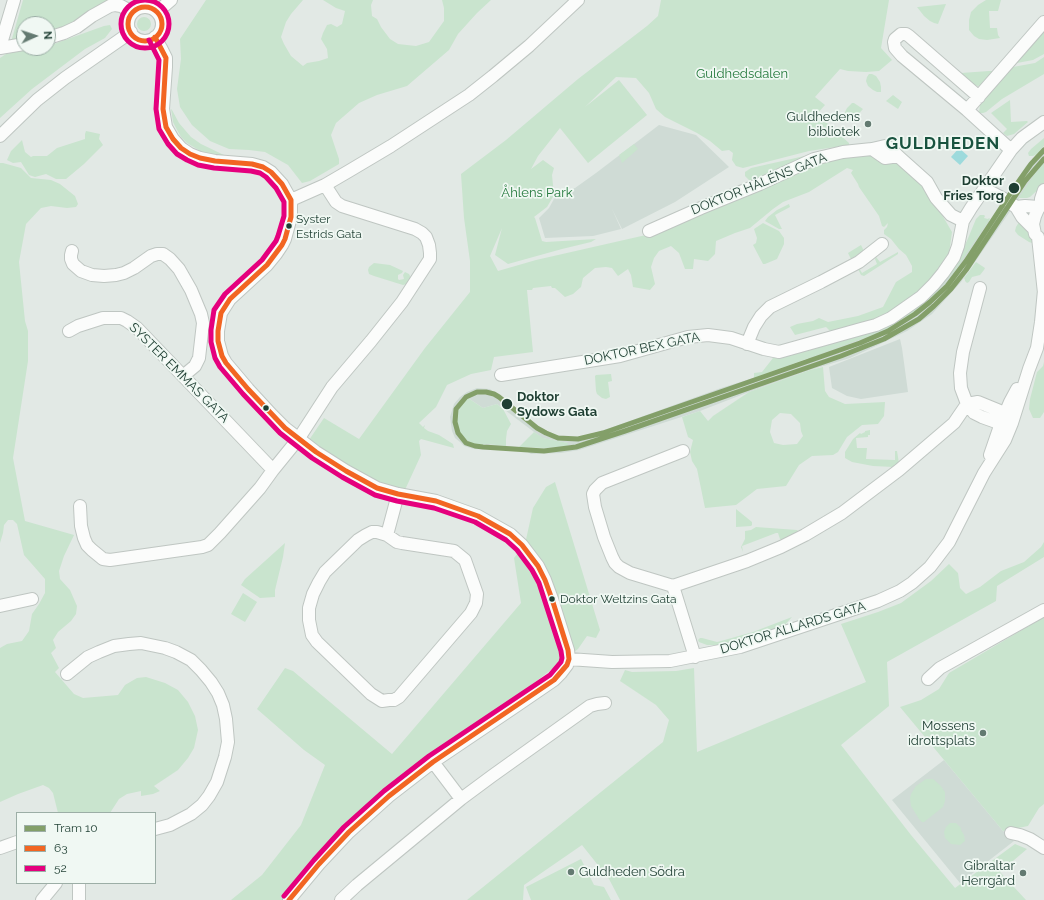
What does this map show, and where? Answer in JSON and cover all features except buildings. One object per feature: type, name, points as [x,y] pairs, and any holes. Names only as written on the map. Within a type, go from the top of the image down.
[{"type":"street","points":[[14,0],[0,48],[16,45]]},
{"type":"street","points":[[157,12],[171,0]]},
{"type":"street","points":[[291,200],[325,185],[349,171],[391,146],[468,95],[525,49],[578,0]]},
{"type":"street","points":[[56,36],[77,27],[92,16],[110,6],[121,6],[132,12]]},
{"type":"street","points":[[145,7],[157,12],[161,20],[161,25],[158,34],[155,37],[149,40],[142,40],[135,37],[130,32],[128,23],[129,17],[136,9],[145,7]]},
{"type":"street","points":[[967,110],[1044,22]]},
{"type":"street","points":[[0,136],[37,100],[65,78],[130,32]]},
{"type":"street","points":[[979,97],[909,36],[903,34],[896,37],[894,44],[898,51],[1011,150]]},
{"type":"street","points":[[155,37],[166,58],[163,109],[166,127],[173,139],[181,148],[200,158],[215,161],[252,164],[263,167],[271,172],[282,184],[291,200],[292,208],[290,222],[282,245],[267,265],[230,298],[221,313],[218,331],[220,347],[226,363],[265,408],[285,428],[322,455],[355,476],[377,488],[436,502],[478,516],[510,534],[522,545],[538,566],[552,599],[568,650],[569,659],[564,669],[554,680],[433,762],[389,796],[349,832],[319,864],[289,900]]},
{"type":"street","points":[[963,221],[1011,150],[1022,138],[1044,122]]},
{"type":"street","name":"DOKTOR HÅLÉNS GATA","points":[[649,231],[760,184],[814,159],[843,152],[872,149],[885,158],[899,157],[927,182],[936,198],[951,214],[963,221]]},
{"type":"street","points":[[80,506],[81,526],[87,545],[103,559],[110,560],[202,547],[208,545],[212,541],[260,488],[299,438],[332,387],[402,302],[430,259],[429,245],[426,237],[422,233],[415,229],[342,206],[333,198],[325,185]]},
{"type":"street","points":[[985,188],[1016,207],[1022,217],[1038,236]]},
{"type":"street","name":"DOKTOR ALLARDS GATA","points":[[569,659],[612,662],[670,662],[740,647],[878,601],[906,587],[930,567],[945,547],[957,527],[984,472],[1029,369],[1036,348],[1041,322],[1044,291],[1038,236],[1034,220],[1041,206],[1041,199],[1044,190]]},
{"type":"street","points":[[1016,207],[1041,206]]},
{"type":"street","name":"DOKTOR BEX GATA","points":[[501,374],[620,356],[665,343],[696,336],[708,335],[731,338],[779,352],[876,325],[891,318],[921,297],[943,274],[954,257],[958,246],[963,221]]},
{"type":"street","points":[[748,344],[754,327],[761,316],[770,307],[859,262],[882,244]]},
{"type":"street","points":[[72,251],[70,255],[73,264],[81,271],[92,275],[104,276],[124,273],[151,256],[157,254],[163,254],[170,259],[179,270],[191,290],[203,323],[199,358],[195,366],[183,376]]},
{"type":"street","points":[[980,288],[967,334],[961,366],[960,383],[963,396],[974,413],[996,422],[1006,420]]},
{"type":"street","name":"SYSTER EMMAS GATA","points":[[69,331],[78,326],[104,318],[121,318],[127,321],[137,328],[273,470]]},
{"type":"street","points":[[683,451],[602,483],[593,494],[595,507],[604,537],[615,563],[630,573],[673,586],[747,561],[781,547],[805,535],[842,513],[899,470],[950,427],[967,404]]},
{"type":"street","points":[[386,535],[398,494]]},
{"type":"street","points":[[372,532],[377,532],[386,535],[397,542],[454,551],[465,560],[477,594],[476,603],[471,613],[399,697],[394,700],[378,699],[371,694],[317,642],[312,635],[309,620],[309,608],[319,582],[325,572],[358,540],[366,535],[372,532]]},
{"type":"street","points":[[673,586],[695,657]]},
{"type":"street","points":[[0,606],[32,599]]},
{"type":"street","points":[[928,679],[940,668],[1044,610]]},
{"type":"street","points":[[67,674],[88,657],[114,646],[146,644],[176,652],[190,660],[202,670],[218,693],[226,718],[228,742],[217,782],[202,806],[191,814],[170,825],[156,829]]},
{"type":"street","points":[[342,900],[461,799],[590,706],[605,704]]},
{"type":"street","points":[[433,762],[461,799]]},
{"type":"street","points":[[1011,834],[1020,835],[1044,848]]},
{"type":"street","points":[[0,848],[16,842]]},
{"type":"street","points":[[42,900],[55,884]]},
{"type":"street","points":[[79,884],[79,900]]},
{"type":"shaded area","points":[[659,125],[696,135],[729,167],[675,202],[622,229],[612,209],[621,229],[593,236],[545,238],[539,218],[549,208],[557,192],[575,188]]},
{"type":"shaded area","points":[[1044,147],[1044,168],[1020,197],[961,282],[932,314],[907,331],[878,345],[850,358],[810,370],[700,411],[579,450],[561,453],[531,454],[526,451],[474,449],[464,446],[455,438],[452,431],[450,417],[454,404],[467,392],[477,388],[490,389],[538,427],[556,435],[582,437],[808,359],[806,350],[858,335],[951,269],[971,234],[982,219],[990,221],[1026,166]],"holes":[[[468,398],[483,408],[497,404],[542,438],[568,443],[537,449],[487,444],[479,445]]]},
{"type":"shaded area","points":[[900,339],[908,392],[861,399],[847,396],[832,388],[829,367]]},
{"type":"shaded area","points":[[944,760],[1003,831],[1014,841],[960,883],[892,800]]},
{"type":"green space","points":[[23,0],[109,0],[90,11],[76,22],[56,31],[56,16],[18,16]]},
{"type":"green space","points":[[206,0],[303,0],[286,22],[281,37],[291,56],[303,66],[307,63],[328,58],[327,49],[321,39],[323,33],[327,25],[331,24],[337,27],[342,24],[345,11],[336,8],[323,0],[373,0],[371,5],[372,16],[377,19],[390,39],[398,44],[416,46],[429,42],[444,21],[444,8],[442,0],[491,0],[458,34],[449,50],[407,86],[377,95],[359,103],[336,123],[331,135],[339,159],[339,164],[310,181],[302,183],[288,165],[265,152],[229,149],[210,141],[192,125],[180,107],[177,89],[181,59],[180,39]]},
{"type":"green space","name":"Guldhedsdalen","points":[[661,0],[889,0],[881,48],[892,60],[879,71],[866,72],[840,69],[815,97],[825,105],[816,115],[849,143],[849,145],[809,151],[743,168],[736,166],[732,160],[733,153],[729,150],[722,151],[697,133],[665,117],[656,109],[649,93],[636,78],[616,77],[585,107],[619,80],[647,115],[588,163],[560,128],[538,156],[531,169],[543,160],[554,168],[552,175],[554,195],[547,207],[534,217],[542,241],[596,239],[591,242],[508,264],[495,255],[502,228],[490,256],[498,271],[536,260],[646,235],[808,165],[859,153],[897,160],[924,184],[952,232],[949,254],[933,280],[913,298],[895,309],[870,321],[830,331],[826,327],[795,335],[790,327],[797,324],[813,321],[819,318],[828,322],[858,316],[883,307],[896,282],[912,272],[912,266],[906,255],[891,239],[884,234],[884,230],[888,223],[884,227],[882,226],[879,216],[851,173],[853,170],[847,168],[809,192],[783,202],[750,228],[716,241],[715,254],[708,261],[694,259],[693,269],[685,269],[679,253],[671,246],[659,251],[654,258],[651,267],[655,284],[650,290],[633,287],[631,275],[628,269],[618,276],[612,268],[606,267],[595,268],[583,278],[581,287],[573,294],[565,297],[551,286],[527,290],[533,352],[494,357],[491,370],[471,374],[447,385],[436,407],[419,423],[423,427],[425,425],[424,428],[428,431],[439,435],[453,444],[454,448],[421,439],[419,441],[421,455],[404,492],[372,483],[309,440],[324,418],[359,439],[425,348],[470,292],[470,261],[464,218],[461,174],[506,140],[578,79],[647,26],[658,16]]},
{"type":"green space","points":[[986,0],[1001,0],[998,11],[989,11],[990,28],[997,28],[1000,38],[987,40],[979,39],[969,30],[971,12]]},
{"type":"green space","points":[[946,4],[938,24],[930,21],[917,7],[918,7]]},
{"type":"green space","points":[[141,17],[147,17],[151,21],[151,27],[147,31],[141,31],[137,27],[137,21]]},
{"type":"green space","points":[[16,24],[16,41],[11,42]]},
{"type":"green space","points":[[110,25],[112,29],[105,38],[85,49],[32,89],[0,118],[0,58],[6,54],[16,52],[16,56],[56,56],[56,43]]},
{"type":"green space","points":[[1044,31],[1044,54],[1033,60],[1017,63],[1017,62]]},
{"type":"green space","points":[[1044,57],[1044,74],[1002,99],[986,112],[979,113],[982,102],[1013,67],[1035,63]]},
{"type":"green space","points":[[992,71],[982,85],[978,86],[974,85],[961,73]]},
{"type":"green space","points":[[869,74],[876,76],[880,82],[881,92],[877,92],[868,86],[866,81]]},
{"type":"green space","points":[[893,95],[902,102],[898,109],[886,101]]},
{"type":"green space","points":[[1010,100],[1011,122],[1028,122],[1014,134],[1007,136],[1003,133],[1007,129],[991,113]]},
{"type":"green space","points":[[852,103],[863,109],[852,121],[844,114]]},
{"type":"green space","points":[[171,109],[179,123],[191,137],[201,144],[226,156],[206,154],[187,143],[181,137],[173,122]]},
{"type":"green space","points":[[86,131],[100,134],[99,139],[103,145],[66,179],[56,179],[46,174],[35,177],[29,175],[21,162],[13,163],[7,160],[11,151],[22,140],[25,152],[31,157],[47,156],[57,148],[85,139]]},
{"type":"green space","points":[[1044,138],[1044,146],[1037,154],[1029,156],[1028,153],[1031,149]]},
{"type":"green space","points":[[634,144],[638,149],[622,163],[619,155]]},
{"type":"green space","points":[[827,151],[754,182],[750,181],[745,176],[745,172],[751,168]]},
{"type":"green space","points":[[0,163],[3,163],[21,168],[31,178],[51,180],[60,184],[75,196],[78,204],[76,207],[67,208],[51,206],[41,208],[26,224],[19,262],[25,321],[28,331],[28,361],[13,458],[25,521],[74,535],[59,571],[60,579],[70,590],[77,606],[76,614],[71,621],[58,632],[53,640],[56,648],[51,653],[59,668],[55,672],[74,694],[83,698],[118,695],[125,685],[137,678],[146,677],[165,683],[178,690],[188,702],[195,716],[198,730],[194,748],[188,758],[178,770],[154,786],[160,791],[141,796],[141,791],[127,794],[119,799],[111,812],[58,812],[53,793],[49,788],[43,785],[0,802],[0,648],[7,644],[22,641],[29,631],[32,614],[45,593],[45,579],[24,555],[17,524],[13,520],[8,520],[4,525],[0,543]]},
{"type":"green space","points":[[1044,163],[1044,184],[1030,197],[1019,198],[1034,175]]},
{"type":"green space","points":[[789,204],[790,207],[775,215],[782,229],[779,229],[765,221],[777,210]]},
{"type":"green space","points":[[980,215],[984,215],[984,218],[990,219],[956,269],[935,294],[911,314],[888,328],[867,337],[754,378],[754,373],[762,372],[773,358],[819,346],[897,319],[962,248],[964,248],[976,219]]},
{"type":"green space","points":[[1019,222],[1024,225],[1030,234],[1032,243],[1018,235],[1015,231]]},
{"type":"green space","points":[[763,223],[779,231],[784,238],[784,244],[777,259],[765,264],[763,264],[753,245],[756,243],[757,238],[754,229]]},
{"type":"green space","points":[[861,245],[864,251],[851,259],[848,253]]},
{"type":"green space","points":[[898,252],[898,254],[864,276],[861,275],[858,269],[859,268],[862,273],[877,264],[875,259],[876,257],[880,262]]},
{"type":"green space","points":[[976,262],[985,268],[980,275],[972,277],[967,283],[964,278]]},
{"type":"green space","points":[[374,263],[390,265],[403,271],[398,275],[399,280],[404,279],[403,275],[405,272],[409,274],[411,278],[407,284],[403,285],[369,274],[369,267]]},
{"type":"green space","points":[[1044,362],[1044,412],[1040,418],[1033,418],[1029,409],[1030,399],[1037,372],[1043,366]]},
{"type":"green space","points":[[823,367],[825,391],[829,397],[845,404],[885,402],[884,416],[878,424],[862,425],[847,437],[838,452],[833,455],[812,456],[799,465],[786,486],[757,489],[736,505],[705,508],[697,469],[692,461],[690,452],[693,440],[688,437],[682,417],[700,411],[708,421],[749,392],[810,370]],"holes":[[[780,413],[791,414],[800,423],[803,436],[797,444],[783,445],[774,443],[770,432],[772,420]]]},
{"type":"green space","points":[[611,374],[612,381],[608,382],[610,397],[606,399],[602,398],[596,391],[595,376]]},
{"type":"green space","points":[[468,398],[483,408],[497,404],[503,409],[511,424],[507,431],[506,446],[472,444],[463,437],[458,430],[456,420],[457,412]]},
{"type":"green space","points":[[870,430],[870,435],[868,435],[868,437],[856,438],[857,448],[867,448],[866,459],[895,460],[895,451],[897,451],[899,463],[894,467],[873,466],[852,462],[845,458],[845,452],[853,439],[860,433],[861,434]]},
{"type":"green space","points":[[534,432],[543,438],[568,443],[568,445],[544,448],[519,447]]},
{"type":"green space","points":[[555,482],[600,630],[596,638],[587,636],[578,649],[513,699],[457,739],[306,872],[283,900],[231,900],[262,875],[301,825],[325,765],[304,750],[257,709],[285,668],[293,671],[392,754],[521,603],[514,558],[525,544],[533,508],[546,487]]},
{"type":"green space","points":[[736,509],[752,522],[751,526],[736,527]]},
{"type":"green space","points":[[756,527],[797,530],[799,532],[783,540],[780,539],[778,533],[776,533],[742,546],[743,552],[741,547],[745,539],[745,531]]},
{"type":"green space","points":[[1044,542],[1044,557],[997,586],[996,601],[887,662],[889,706],[841,745],[911,835],[955,888],[1015,844],[1027,849],[1000,872],[1026,900],[620,900],[609,879],[582,845],[524,885],[523,900],[467,900],[663,742],[669,720],[656,705],[620,681],[625,670],[632,672],[676,671],[694,668],[697,752],[866,682],[841,624],[901,603],[931,581],[949,564],[958,573],[960,588],[966,594],[980,587],[1001,571],[1024,562],[1041,547]]},
{"type":"green space","points":[[285,543],[275,590],[275,597],[260,598],[241,585],[245,579]]},
{"type":"green space","points":[[243,593],[257,602],[245,622],[231,614]]},
{"type":"green space","points":[[792,617],[781,629],[727,645],[707,645],[699,642],[698,640],[702,638],[717,642],[753,632]]},
{"type":"green space","name":"Mossens idrottsplats","points":[[1044,617],[1044,804],[1039,808],[1028,826],[1003,831],[900,707],[921,700],[939,689],[949,673]]},
{"type":"green space","points":[[926,779],[933,779],[940,785],[945,792],[945,801],[943,807],[922,822],[911,806],[910,798],[916,786]]},
{"type":"green space","points":[[950,823],[956,823],[961,828],[965,841],[960,845],[951,844],[945,838],[944,832]]},
{"type":"green space","name":"Guldheden Södra","points":[[581,859],[594,885],[604,887],[611,900],[531,900],[526,887]]},
{"type":"water","points":[[959,148],[968,156],[960,165],[951,157]]},
{"type":"tram line","name":"10","points":[[1044,150],[1031,164],[966,261],[947,286],[915,314],[888,331],[860,343],[603,433],[578,439],[558,438],[546,433],[537,428],[494,394],[477,392],[466,397],[456,409],[455,422],[458,433],[466,443],[483,447],[544,451],[576,447],[841,356],[884,339],[919,319],[951,289],[966,270],[1025,181],[1044,159]]},
{"type":"transit line","name":"52","points":[[145,0],[154,2],[162,7],[167,15],[169,24],[167,33],[162,41],[154,46],[145,48],[136,46],[128,41],[123,33],[121,24],[123,15],[128,7],[136,2],[145,0]]},
{"type":"transit line","name":"63","points":[[145,7],[157,12],[162,24],[157,36],[145,41],[133,36],[128,24],[133,12],[145,7]]},
{"type":"transit line","name":"63","points":[[155,37],[166,58],[163,109],[166,127],[173,139],[181,148],[200,158],[215,161],[252,164],[263,167],[271,172],[282,184],[291,200],[291,217],[282,245],[267,265],[230,299],[221,313],[218,341],[222,356],[226,363],[285,428],[316,452],[346,471],[377,488],[398,494],[436,501],[478,516],[510,534],[522,545],[538,566],[552,599],[568,650],[569,659],[567,665],[554,680],[433,762],[389,796],[349,832],[319,864],[289,900]]},
{"type":"transit line","name":"52","points":[[149,40],[159,60],[156,109],[159,129],[168,144],[177,154],[198,165],[260,173],[276,188],[284,202],[284,216],[276,241],[262,260],[225,294],[214,310],[211,342],[215,358],[220,367],[280,433],[312,458],[342,477],[375,495],[434,508],[475,522],[506,540],[517,550],[532,570],[539,583],[561,651],[561,662],[550,675],[429,756],[384,791],[344,827],[284,896]]},
{"type":"place","name":"Guldhedens bibliotek","points":[[868,124]]},
{"type":"place","name":"Doktor Fries Torg","points":[[1014,188]]},
{"type":"place","name":"Syster Estrids Gata","points":[[289,226]]},
{"type":"place","name":"Doktor Sydows Gata","points":[[507,404]]},
{"type":"place","name":"Doktor Weltzins Gata","points":[[552,599]]},
{"type":"place","name":"Mossens idrottsplats","points":[[983,733]]},
{"type":"place","name":"Guldheden Södra","points":[[571,872]]},
{"type":"place","name":"Gibraltar Herrgård","points":[[1023,873]]},
{"type":"district","name":"GULDHEDEN","points":[[943,144]]},
{"type":"park label","name":"Åhlens Park","points":[[537,193]]}]
